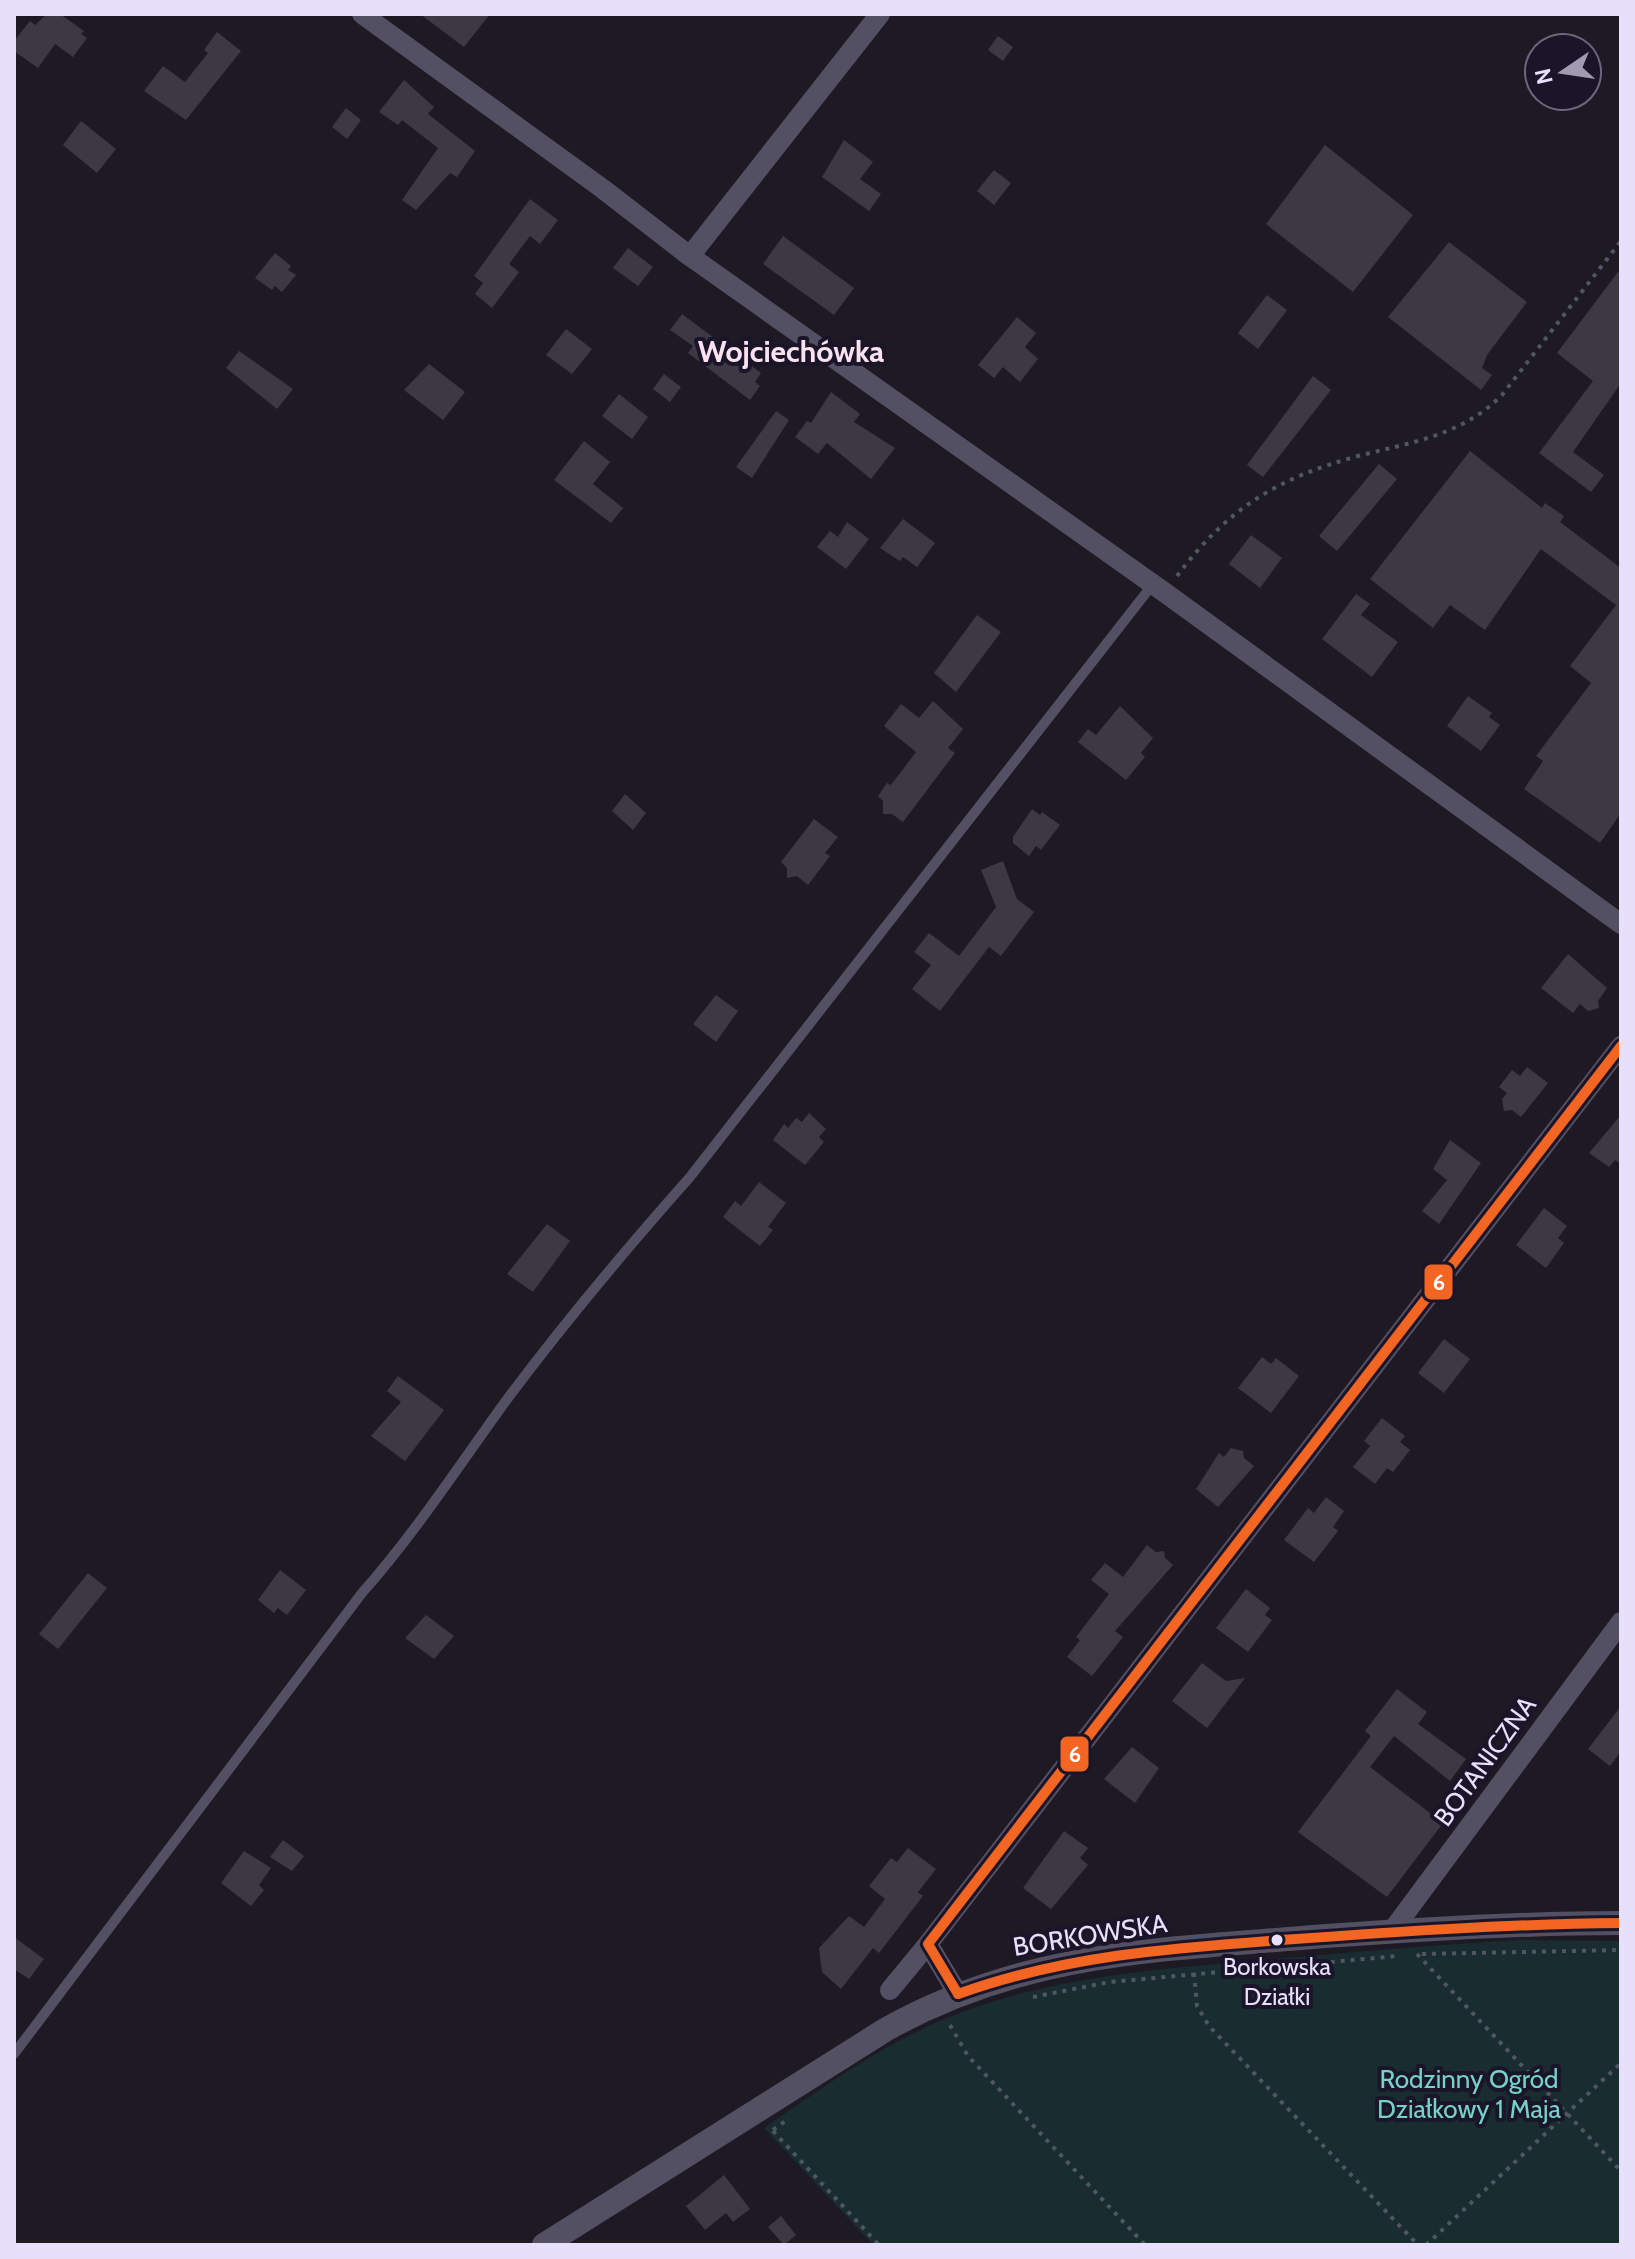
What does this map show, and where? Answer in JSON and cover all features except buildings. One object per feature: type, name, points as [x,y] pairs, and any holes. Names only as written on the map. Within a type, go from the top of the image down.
[{"type":"street","points":[[362,14],[690,256],[1158,588],[1621,924]]},
{"type":"street","points":[[690,256],[880,14]]},
{"type":"street","points":[[890,1990],[1621,1046]]},
{"type":"street","name":"BOTANICZNA","points":[[1392,1931],[1621,1622]]},
{"type":"street","name":"BORKOWSKA","points":[[544,2245],[885,2030],[958,1994],[1024,1971],[1084,1959],[1193,1947],[1392,1931],[1621,1923]]},
{"type":"street","points":[[928,1944],[958,1994]]},
{"type":"lane","points":[[14,2054],[362,1593],[407,1543],[510,1396],[635,1239],[690,1177],[1158,588]]},
{"type":"path","points":[[1158,588],[1219,527],[1263,492],[1300,474],[1437,437],[1482,415],[1502,395],[1621,241]]},
{"type":"path","points":[[1025,1999],[1110,1982],[1266,1966],[1417,1954],[1621,1950]]},
{"type":"path","points":[[1417,1954],[1621,2171]]},
{"type":"path","points":[[1194,1975],[1197,2006],[1209,2026],[1418,2245]]},
{"type":"path","points":[[937,2031],[962,2020]]},
{"type":"path","points":[[950,2025],[968,2056],[1145,2245]]},
{"type":"path","points":[[1426,2245],[1621,2063]]},
{"type":"path","points":[[755,2111],[879,2245]]},
{"type":"path","points":[[773,2130],[795,2115]]},
{"type":"green space","name":"Rodzinny Ogród Działkowy 1 Maja","points":[[1519,1940],[1621,1941],[1621,2245],[873,2245],[764,2128],[811,2095],[910,2035],[962,2012],[1033,1990],[1106,1976],[1180,1967]]},
{"type":"transit line","name":"6","points":[[958,1994],[928,1944],[1621,1046]]},
{"type":"transit line","name":"6","points":[[958,1994],[997,1981],[1077,1962],[1158,1951],[1408,1931],[1621,1923]]},
{"type":"place","name":"Borkowska Działki","points":[[1277,1940]]},
{"type":"district","name":"Wojciechówka","points":[[791,352]]}]
